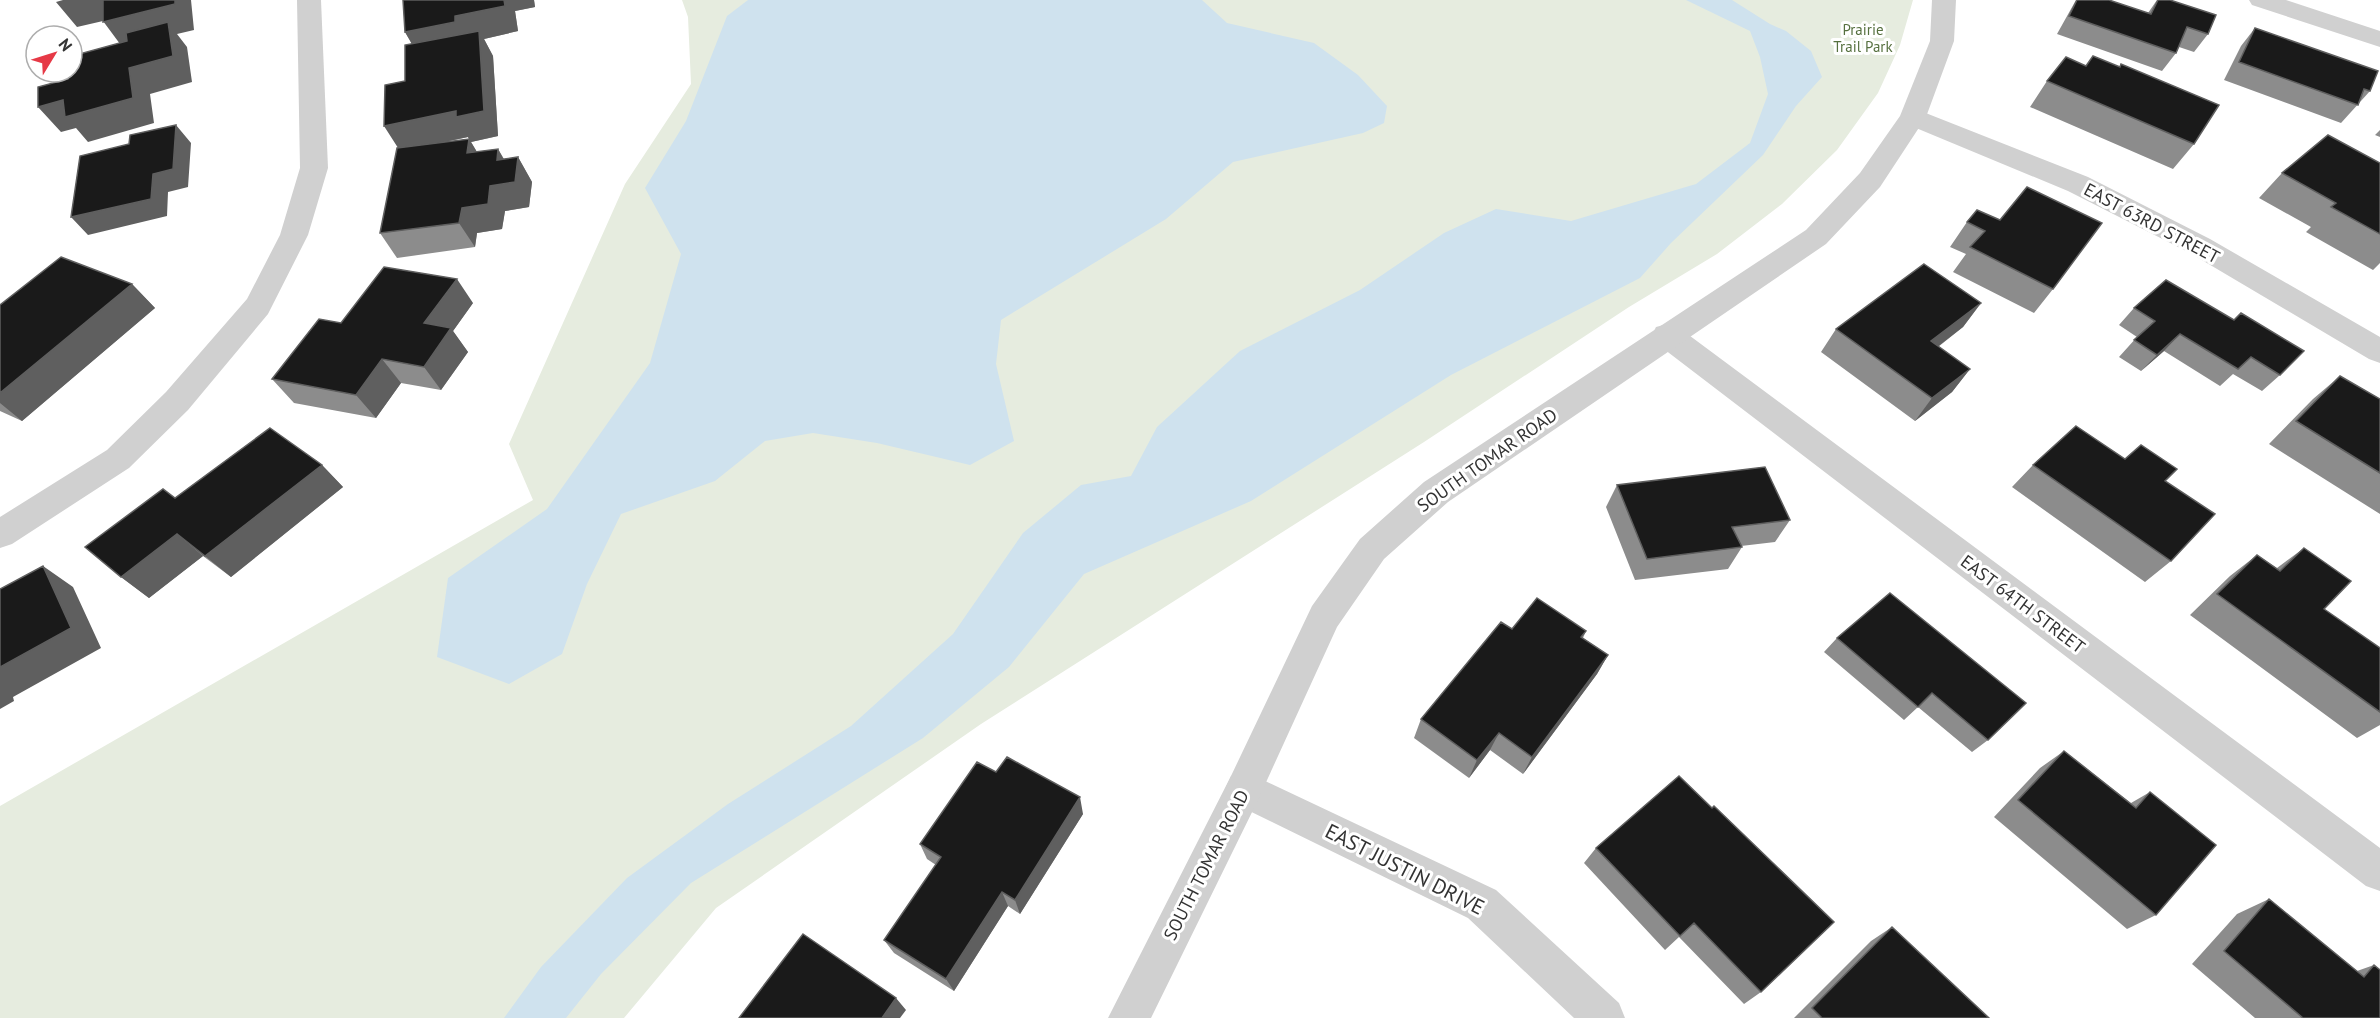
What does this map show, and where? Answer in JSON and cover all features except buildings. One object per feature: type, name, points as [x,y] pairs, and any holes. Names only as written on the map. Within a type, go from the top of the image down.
[{"type":"street","points":[[0,534],[118,459],[177,401],[258,306],[294,235],[314,168],[309,0]]},
{"type":"street","name":"SOUTH TOMAR ROAD","points":[[1129,1018],[1244,789],[1324,617],[1372,549],[1436,492],[1815,237],[1870,180],[1913,117],[1942,41],[1944,0]]},
{"type":"street","points":[[2261,0],[2380,39]]},
{"type":"street","name":"EAST 63RD STREET","points":[[1913,117],[2078,184],[2200,246],[2380,351]]},
{"type":"street","name":"EAST 64TH STREET","points":[[1667,336],[2380,872]]},
{"type":"street","name":"EAST JUSTIN DRIVE","points":[[1244,789],[1482,904],[1604,1018]]},
{"type":"green space","name":"Prairie Trail Park","points":[[682,0],[1913,0],[1900,45],[1878,93],[1837,150],[1782,204],[1717,254],[1629,307],[1424,442],[981,724],[716,908],[624,1018],[0,1018],[0,806],[533,500],[509,444],[625,184],[691,84],[688,17]]},
{"type":"water","points":[[748,0],[1202,0],[1227,23],[1314,43],[1358,75],[1387,106],[1384,123],[1363,133],[1233,162],[1166,219],[1001,320],[996,364],[1014,441],[970,465],[877,443],[813,433],[765,441],[715,481],[621,514],[587,584],[562,654],[509,684],[437,657],[448,578],[547,509],[650,363],[681,254],[645,188],[686,121],[727,16]]},
{"type":"water","points":[[1686,0],[1732,0],[1770,24],[1786,31],[1811,51],[1822,77],[1796,106],[1763,155],[1671,243],[1640,278],[1451,375],[1251,501],[1084,574],[1009,667],[923,738],[691,883],[601,974],[566,1018],[504,1018],[541,967],[627,878],[728,804],[851,726],[953,634],[1023,533],[1081,485],[1131,476],[1157,427],[1240,351],[1360,290],[1444,233],[1496,209],[1571,221],[1696,184],[1750,143],[1768,94],[1760,57],[1750,31]]}]
